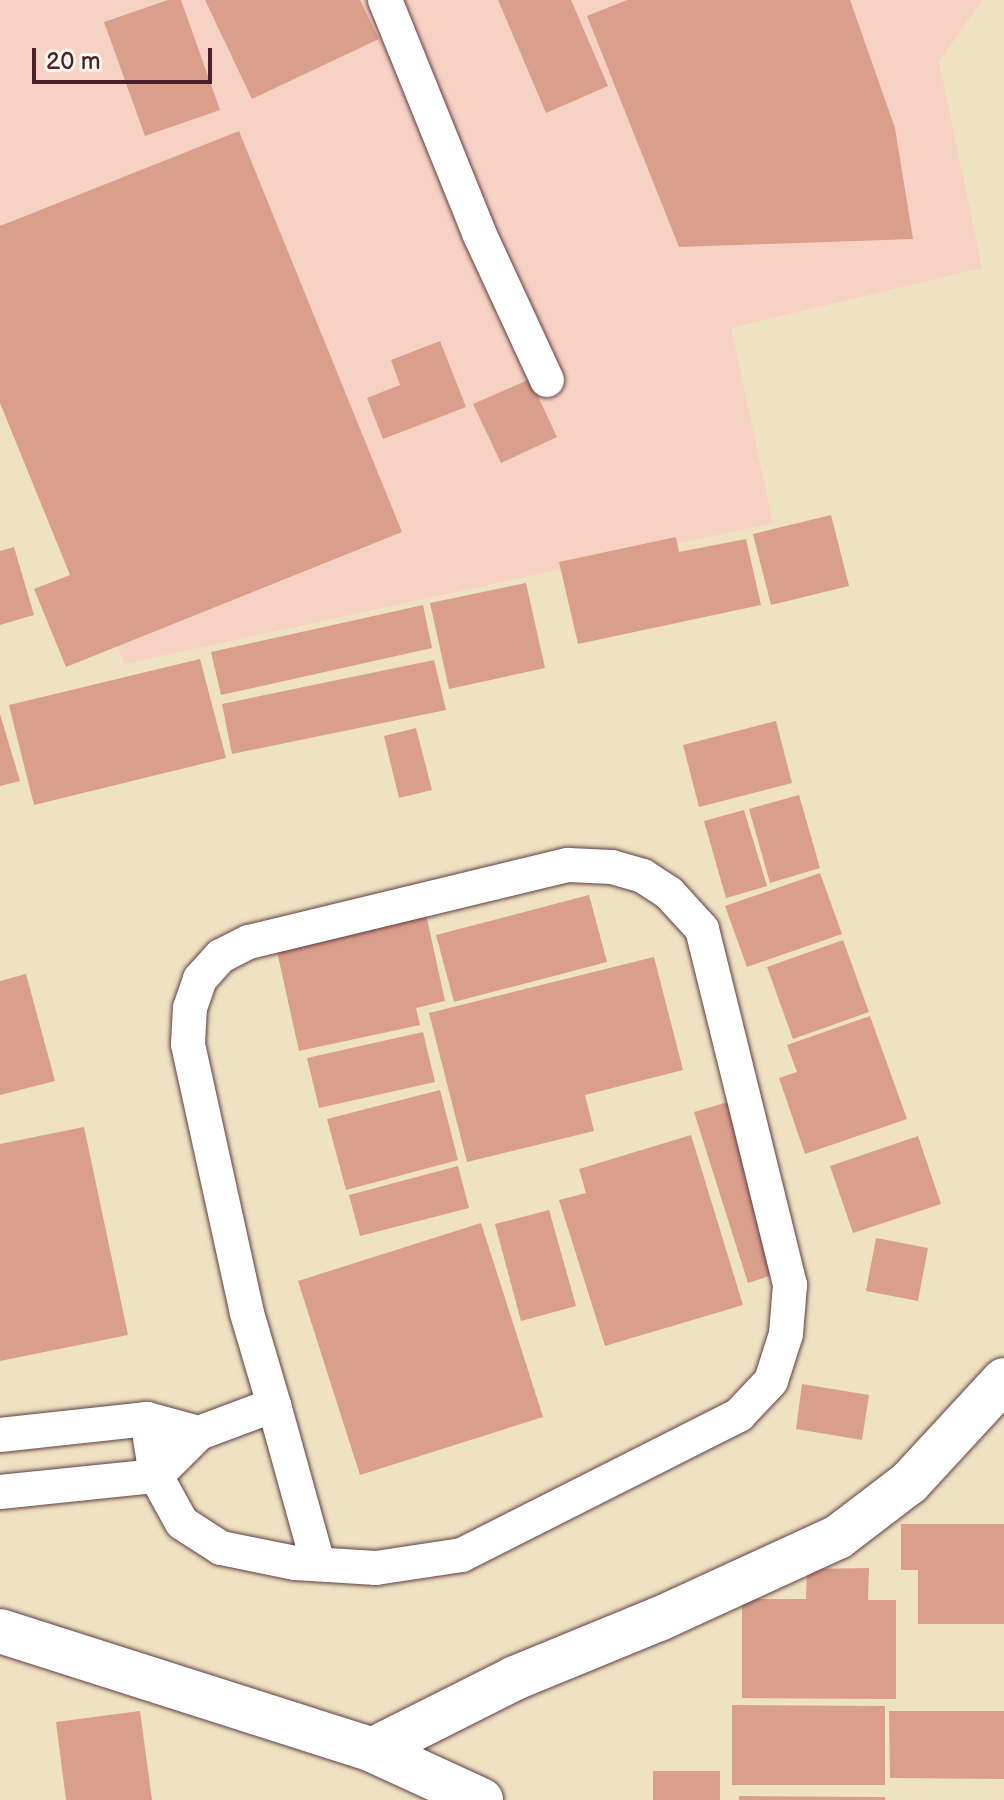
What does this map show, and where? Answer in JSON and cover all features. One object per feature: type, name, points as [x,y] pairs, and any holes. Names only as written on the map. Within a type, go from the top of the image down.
[{"type":"street","points":[[372,1750],[515,1678],[659,1619],[838,1537],[909,1483],[1004,1380]]},
{"type":"street","points":[[0,1631],[372,1750],[481,1800]]},
{"type":"lane","points":[[385,0],[479,233],[547,380]]},
{"type":"lane","points":[[147,1419],[156,1476],[182,1523],[221,1548],[318,1564],[376,1568],[462,1555],[739,1415],[771,1381],[786,1334],[790,1285],[702,929],[669,893],[643,876],[612,867],[568,865],[249,942],[221,956],[200,979],[190,1008],[188,1044],[247,1313],[318,1564]]},
{"type":"lane","points":[[0,1492],[156,1476],[199,1433],[274,1405]]},
{"type":"lane","points":[[0,1435],[147,1419],[199,1433]]},
{"type":"shaded area","points":[[0,0],[982,0],[939,62],[982,268],[731,328],[773,523],[125,664],[0,387]]},
{"type":"building","points":[[168,0],[181,0],[220,110],[145,136],[104,22]]},
{"type":"building","points":[[205,0],[360,0],[379,39],[252,99]]},
{"type":"building","points":[[498,0],[571,0],[608,86],[546,113]]},
{"type":"building","points":[[627,0],[850,0],[895,128],[913,239],[679,247],[587,16]]},
{"type":"building","points":[[239,131],[402,532],[66,667],[34,589],[70,575],[0,403],[0,226]]},
{"type":"building","points":[[440,341],[466,407],[383,439],[367,398],[400,385],[391,360]]},
{"type":"building","points":[[530,379],[557,437],[501,463],[473,404]]},
{"type":"building","points":[[831,515],[849,586],[771,605],[753,534]]},
{"type":"building","points":[[676,537],[679,552],[746,539],[761,605],[578,644],[559,562]]},
{"type":"building","points":[[14,547],[34,615],[0,625],[0,551]]},
{"type":"building","points":[[526,583],[545,668],[449,689],[430,603]]},
{"type":"building","points":[[423,605],[432,648],[221,695],[211,652]]},
{"type":"building","points":[[200,659],[226,758],[34,805],[9,705]]},
{"type":"building","points":[[434,660],[446,710],[232,754],[222,704]]},
{"type":"building","points":[[0,714],[20,781],[0,786]]},
{"type":"building","points":[[776,721],[792,783],[699,807],[683,745]]},
{"type":"building","points":[[416,728],[432,790],[399,798],[384,736]]},
{"type":"building","points":[[799,795],[820,868],[770,883],[749,809]]},
{"type":"building","points":[[744,810],[767,886],[726,898],[704,821]]},
{"type":"building","points":[[820,873],[842,934],[747,967],[725,906]]},
{"type":"building","points":[[589,895],[607,962],[454,1002],[436,935]]},
{"type":"building","points":[[426,914],[445,1001],[416,1008],[420,1025],[299,1051],[276,947]]},
{"type":"building","points":[[843,940],[869,1012],[793,1039],[767,967]]},
{"type":"building","points":[[654,957],[683,1070],[585,1095],[594,1131],[467,1162],[429,1013]]},
{"type":"building","points":[[26,974],[55,1081],[0,1095],[0,981]]},
{"type":"building","points":[[870,1016],[907,1119],[805,1154],[779,1078],[797,1072],[787,1045]]},
{"type":"building","points":[[423,1032],[435,1082],[319,1108],[307,1058]]},
{"type":"building","points":[[440,1090],[458,1160],[346,1190],[327,1119]]},
{"type":"building","points":[[728,1102],[781,1272],[748,1283],[694,1112]]},
{"type":"building","points":[[84,1127],[128,1335],[0,1361],[0,1144]]},
{"type":"building","points":[[691,1135],[743,1305],[605,1346],[559,1200],[586,1193],[579,1169]]},
{"type":"building","points":[[918,1136],[941,1204],[853,1233],[830,1166]]},
{"type":"building","points":[[458,1166],[469,1208],[360,1236],[349,1195]]},
{"type":"building","points":[[549,1210],[576,1306],[521,1321],[495,1224]]},
{"type":"building","points":[[481,1223],[543,1417],[360,1475],[298,1281]]},
{"type":"building","points":[[876,1238],[928,1248],[918,1301],[866,1291]]},
{"type":"building","points":[[802,1384],[869,1395],[862,1440],[796,1429]]},
{"type":"building","points":[[901,1524],[1004,1524],[1004,1624],[918,1624],[918,1570],[901,1570]]},
{"type":"building","points":[[869,1568],[868,1600],[896,1600],[896,1699],[742,1698],[742,1599],[806,1599],[807,1569]]},
{"type":"building","points":[[732,1705],[885,1706],[885,1785],[732,1785]]},
{"type":"building","points":[[140,1711],[152,1800],[66,1800],[56,1722]]},
{"type":"building","points":[[889,1711],[1004,1711],[1004,1779],[890,1778]]},
{"type":"building","points":[[653,1771],[720,1771],[720,1800],[653,1800]]},
{"type":"building","points":[[739,1796],[885,1797],[885,1800],[739,1800]]}]
